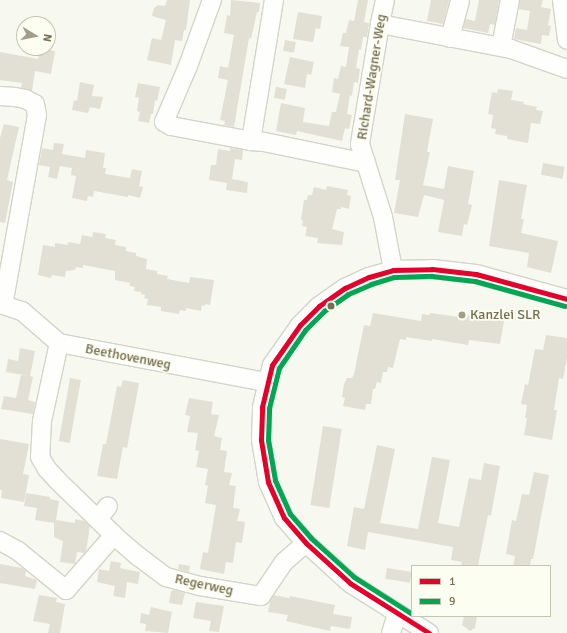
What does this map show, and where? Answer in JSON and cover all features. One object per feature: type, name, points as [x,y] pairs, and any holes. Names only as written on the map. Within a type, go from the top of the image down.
[{"type":"street","points":[[212,0],[188,66],[164,122],[171,126],[251,141],[264,142],[366,163]]},
{"type":"street","points":[[251,141],[274,0]]},
{"type":"street","name":"Richard-Wagner-Weg","points":[[385,0],[360,144],[383,217],[393,270]]},
{"type":"street","points":[[450,38],[460,0]]},
{"type":"street","points":[[501,47],[510,0]]},
{"type":"street","points":[[562,0],[567,40]]},
{"type":"street","points":[[380,24],[501,47],[567,69]]},
{"type":"street","points":[[0,96],[25,99],[35,104],[37,115],[1,305],[22,311],[58,343]]},
{"type":"street","points":[[429,633],[350,583],[306,543],[284,518],[268,482],[261,440],[262,406],[266,382],[273,362],[300,325],[319,306],[345,288],[369,277],[393,270],[432,269],[476,274],[567,299]]},
{"type":"street","name":"Beethovenweg","points":[[58,343],[266,382]]},
{"type":"street","name":"Regerweg","points":[[58,343],[42,421],[40,457],[47,469],[58,481],[103,512],[114,535],[166,577],[200,586],[261,596],[284,562],[306,543]]},
{"type":"street","points":[[0,541],[18,551],[66,590],[114,535]]},
{"type":"street","points":[[391,633],[397,614]]},
{"type":"building","points":[[167,0],[190,0],[186,30],[184,30],[182,41],[175,40],[171,65],[147,60],[152,38],[161,40],[166,20],[152,16],[154,8],[158,5],[165,6]]},
{"type":"building","points":[[231,0],[260,3],[259,12],[257,12],[251,39],[249,38],[234,127],[224,125],[225,121],[220,120],[228,80],[218,78],[220,66],[228,68],[234,35],[224,33],[227,15],[230,16]]},
{"type":"building","points":[[358,0],[368,0],[364,22],[369,23],[367,37],[363,37],[361,50],[359,49],[356,68],[360,69],[358,83],[354,82],[352,96],[350,95],[347,114],[352,115],[349,129],[345,128],[342,141],[297,131],[296,135],[276,131],[281,103],[305,108],[303,122],[329,126],[332,112],[336,112],[340,94],[332,92],[334,78],[338,79],[341,66],[346,67],[349,47],[340,46],[343,33],[346,33],[349,20],[354,21]]},
{"type":"building","points":[[431,0],[449,0],[443,24],[427,21]]},
{"type":"building","points":[[479,0],[499,0],[495,25],[490,24],[488,33],[463,28],[466,19],[475,21]]},
{"type":"building","points":[[520,0],[543,0],[541,7],[551,9],[548,25],[551,26],[549,36],[542,35],[541,44],[514,39],[516,28],[527,30],[530,11],[519,9]]},
{"type":"building","points":[[298,12],[322,16],[320,29],[316,28],[313,42],[293,39]]},
{"type":"building","points":[[285,40],[296,42],[294,53],[283,51]]},
{"type":"building","points":[[0,52],[38,59],[39,56],[54,56],[51,74],[35,71],[32,91],[21,88],[22,83],[0,80]]},
{"type":"building","points":[[290,57],[314,62],[311,75],[307,74],[305,88],[284,84]]},
{"type":"building","points":[[80,82],[94,85],[92,96],[103,97],[100,109],[90,107],[88,113],[72,110],[74,100],[77,101]]},
{"type":"building","points":[[138,83],[160,87],[157,101],[155,100],[153,114],[151,114],[149,123],[138,121],[140,112],[137,111],[139,98],[135,97]]},
{"type":"building","points":[[276,87],[287,89],[285,100],[274,98]]},
{"type":"building","points":[[498,89],[513,91],[511,100],[524,102],[523,104],[537,107],[536,110],[543,111],[540,124],[531,123],[528,143],[507,139],[507,136],[495,134],[496,129],[491,128],[493,115],[488,114],[492,92],[497,93]]},
{"type":"building","points":[[405,114],[433,119],[427,152],[430,152],[423,185],[444,189],[448,166],[474,171],[468,204],[472,205],[467,225],[464,224],[462,236],[438,232],[444,200],[424,195],[418,217],[394,213],[400,180],[395,180]]},
{"type":"building","points":[[4,124],[19,127],[7,180],[13,182],[5,223],[0,222],[0,138]]},
{"type":"building","points":[[54,143],[64,144],[62,154],[85,158],[86,150],[105,153],[103,168],[106,168],[105,174],[130,178],[132,169],[142,171],[139,186],[143,187],[140,198],[94,191],[93,197],[88,196],[87,201],[72,198],[76,176],[71,175],[72,168],[60,166],[57,179],[48,177],[50,167],[39,165],[42,148],[53,150]]},
{"type":"building","points":[[230,148],[243,150],[242,160],[235,159],[232,179],[248,182],[247,193],[226,190],[227,183],[209,180],[211,165],[216,165],[218,149],[230,151]]},
{"type":"building","points":[[543,163],[565,167],[563,179],[541,175]]},
{"type":"building","points":[[499,180],[527,185],[521,219],[524,219],[521,233],[558,241],[551,273],[527,267],[529,253],[489,246]]},
{"type":"building","points":[[327,186],[348,190],[347,195],[351,196],[349,209],[341,207],[341,209],[337,209],[332,229],[344,232],[342,245],[317,243],[318,238],[305,236],[307,227],[302,226],[303,220],[301,220],[304,200],[307,200],[308,195],[312,195],[314,187],[326,190]]},
{"type":"building","points":[[93,232],[106,234],[105,238],[116,240],[115,245],[126,247],[126,251],[136,253],[136,256],[147,259],[146,269],[157,271],[157,274],[168,276],[167,279],[189,283],[190,277],[214,280],[210,305],[202,305],[201,311],[186,308],[186,311],[180,310],[179,314],[161,311],[161,307],[147,305],[148,299],[144,298],[145,295],[141,294],[141,292],[134,291],[135,287],[129,286],[130,283],[115,280],[115,271],[83,265],[83,268],[76,267],[75,270],[66,271],[65,277],[52,275],[51,278],[38,275],[43,245],[55,247],[55,243],[68,245],[68,242],[80,244],[82,235],[92,237]]},
{"type":"building","points":[[373,313],[421,321],[422,314],[429,315],[430,313],[467,318],[468,315],[504,321],[500,344],[469,340],[468,345],[432,339],[432,341],[406,337],[406,340],[400,339],[393,368],[388,367],[387,372],[383,372],[381,383],[377,382],[375,389],[373,389],[371,404],[366,404],[365,410],[343,406],[345,398],[342,397],[344,384],[347,378],[352,378],[354,374],[364,325],[370,326]]},
{"type":"building","points":[[546,335],[567,338],[567,358],[563,379],[559,378],[554,410],[557,410],[552,440],[524,435],[527,418],[525,418],[527,405],[521,404],[525,384],[528,385],[535,349],[543,350]]},
{"type":"building","points":[[20,348],[35,351],[30,376],[33,377],[28,400],[35,402],[33,414],[1,409],[4,396],[16,398],[21,375],[29,376],[6,372],[8,359],[18,361]]},
{"type":"building","points":[[70,378],[81,380],[70,443],[59,441]]},
{"type":"building","points":[[123,380],[139,383],[127,448],[123,447],[117,479],[97,476],[103,444],[106,444],[117,386],[121,387]]},
{"type":"building","points":[[189,398],[213,402],[211,414],[219,415],[214,436],[222,438],[220,450],[227,451],[224,472],[232,473],[229,485],[236,486],[233,508],[240,509],[237,521],[245,522],[242,543],[236,542],[233,563],[226,562],[224,574],[200,569],[203,552],[208,553],[216,505],[205,503],[208,486],[205,485],[208,469],[196,467],[199,451],[195,450],[198,433],[187,432],[190,416],[185,415]]},
{"type":"building","points":[[323,426],[342,429],[329,508],[310,505]]},
{"type":"building","points":[[0,439],[29,444],[23,474],[29,475],[24,502],[1,498]]},
{"type":"building","points":[[377,445],[395,449],[380,523],[418,529],[432,457],[450,460],[438,523],[459,527],[469,478],[481,480],[484,463],[500,466],[491,516],[488,515],[478,565],[461,565],[462,562],[451,560],[453,547],[368,532],[365,550],[347,546],[354,507],[364,509]]},
{"type":"building","points":[[534,472],[549,475],[533,559],[531,559],[530,565],[513,565],[515,556],[506,554],[512,520],[516,521],[522,494],[529,495]]},
{"type":"building","points":[[26,493],[50,497],[50,499],[59,501],[56,520],[75,523],[75,519],[84,521],[90,526],[86,551],[84,553],[77,552],[75,564],[60,562],[63,541],[54,537],[54,523],[35,520],[37,508],[24,506]]},
{"type":"building","points":[[111,561],[121,563],[120,568],[140,572],[138,584],[127,582],[125,598],[113,596],[115,586],[97,582],[99,569],[109,571]]},
{"type":"building","points":[[0,564],[22,568],[26,571],[25,576],[37,580],[35,589],[0,583]]},
{"type":"building","points":[[179,564],[190,566],[189,572],[178,569]]},
{"type":"building","points":[[387,568],[411,572],[410,583],[385,579]]},
{"type":"building","points":[[174,590],[185,593],[182,605],[169,603],[171,591]]},
{"type":"building","points":[[39,595],[57,598],[56,602],[65,604],[60,633],[48,633],[50,624],[33,621]]},
{"type":"building","points":[[274,595],[289,598],[290,596],[335,605],[333,614],[352,617],[350,629],[331,626],[330,631],[286,621],[288,615],[268,612],[270,601]]},
{"type":"building","points":[[196,602],[224,606],[219,632],[209,631],[211,621],[193,618]]},
{"type":"building","points":[[151,607],[172,612],[168,633],[145,631],[146,624],[140,623],[141,613],[149,615]]},
{"type":"building","points":[[464,617],[477,617],[475,628],[470,631],[462,625]]},
{"type":"transit line","name":"1","points":[[429,633],[350,583],[306,543],[284,518],[268,482],[261,440],[262,407],[272,365],[300,325],[319,306],[345,288],[369,277],[393,270],[432,269],[476,274],[567,299]]},
{"type":"transit line","name":"9","points":[[411,613],[354,577],[311,538],[290,514],[275,480],[268,440],[269,408],[279,368],[305,330],[324,311],[348,294],[371,284],[394,277],[432,276],[475,281],[565,306]]},
{"type":"place","name":"Kanzlei SLR","points":[[462,315]]}]
